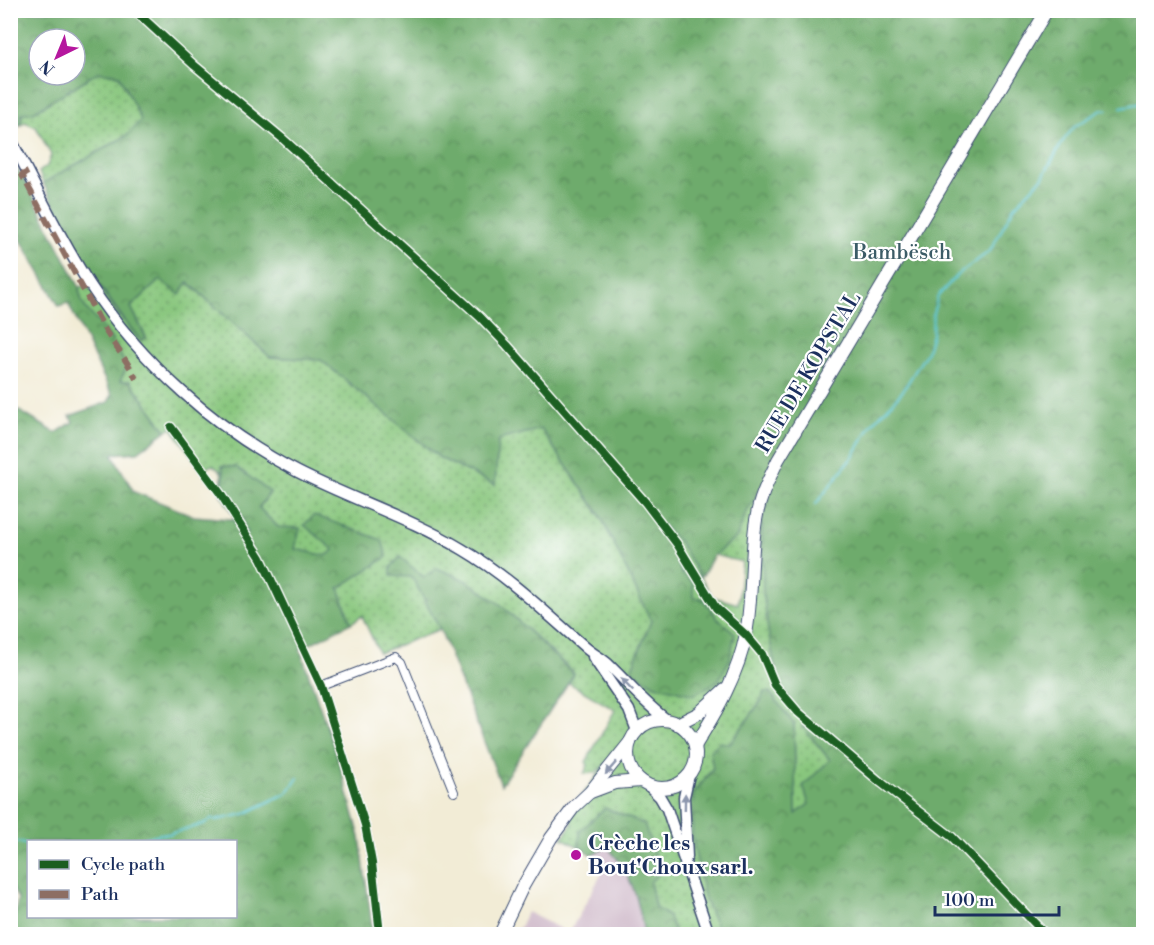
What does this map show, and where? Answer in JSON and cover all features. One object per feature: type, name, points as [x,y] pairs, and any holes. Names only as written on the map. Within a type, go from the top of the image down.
[{"type":"main road","name":"RUE DE KOPSTAL","points":[[695,746],[719,708],[739,662],[752,596],[752,556],[756,518],[769,477],[1047,10]]},
{"type":"main road","points":[[10,138],[73,257],[111,315],[135,344],[194,402],[239,436],[288,467],[462,549],[508,580],[542,607],[606,663],[645,703],[692,737],[696,756],[684,796],[689,872]]},
{"type":"main road","points":[[588,649],[629,710],[633,737],[628,753],[629,764],[634,773],[660,797],[667,809],[709,934]]},
{"type":"main road","name":"RUE DE KOPSTAL","points":[[672,722],[699,713],[728,686]]},
{"type":"main road","points":[[500,934],[522,888],[551,838],[574,807],[590,792],[633,737],[650,722],[672,722]]},
{"type":"main road","points":[[590,792],[615,783],[645,784],[658,788],[675,786],[689,775]]},
{"type":"street","points":[[171,427],[220,493],[261,558],[321,686],[365,825],[380,934]]},
{"type":"street","points":[[321,686],[396,657],[402,662],[454,792]]},
{"type":"shaded area","points":[[607,845],[624,865],[639,901],[644,934],[511,934],[520,927],[527,912],[569,933],[607,864],[593,855]]},
{"type":"green space","name":"Bambësch","points":[[11,11],[1143,11],[1143,934],[720,934],[705,900],[692,837],[693,795],[713,768],[710,751],[720,742],[730,744],[761,701],[764,692],[770,692],[794,724],[796,814],[809,804],[803,786],[830,760],[802,726],[816,729],[798,712],[778,683],[768,630],[763,591],[762,520],[777,462],[745,515],[737,537],[714,555],[700,577],[679,542],[662,525],[682,574],[693,582],[693,597],[704,599],[717,618],[735,633],[730,659],[718,681],[694,695],[655,685],[631,671],[651,621],[600,515],[541,429],[498,440],[495,485],[440,458],[321,360],[270,357],[188,282],[180,295],[160,280],[131,307],[146,338],[141,341],[87,265],[43,183],[128,135],[141,120],[119,75],[98,72],[87,79],[87,27],[27,27],[27,87],[74,87],[32,113],[22,113],[21,125],[15,126],[11,120]]},
{"type":"green space","points":[[98,72],[119,75],[142,120],[128,135],[43,183],[39,172],[47,166],[51,155],[36,127],[25,122],[21,125],[22,112],[32,113],[74,87],[87,87],[87,79]]},
{"type":"green space","points":[[10,161],[22,175],[79,286],[84,306],[108,334],[127,367],[120,381],[130,381],[166,431],[138,452],[112,454],[134,492],[194,516],[231,519],[247,535],[238,512],[222,493],[224,475],[222,466],[236,467],[270,492],[259,508],[278,527],[300,528],[295,549],[326,556],[334,550],[304,525],[314,515],[382,540],[387,557],[339,588],[351,623],[300,649],[339,762],[360,837],[373,934],[11,934],[18,899],[10,884],[11,406],[56,433],[73,422],[70,416],[108,402],[112,395],[68,303],[59,306],[20,238],[16,206],[11,208]]},
{"type":"green space","points":[[160,279],[188,282],[270,357],[321,360],[440,458],[495,485],[498,440],[541,429],[600,515],[651,621],[631,671],[735,634],[717,618],[704,599],[693,597],[661,523],[679,542],[713,597],[738,604],[742,562],[714,555],[737,537],[745,515],[778,460],[762,520],[763,591],[768,630],[778,683],[798,712],[818,731],[804,727],[830,760],[804,786],[809,804],[796,814],[794,724],[764,692],[761,701],[693,795],[705,900],[720,934],[675,934],[669,917],[655,907],[650,881],[661,872],[580,831],[579,847],[562,838],[572,824],[570,812],[607,762],[595,773],[584,774],[588,765],[586,762],[615,710],[569,683],[574,673],[500,604],[467,581],[412,577],[440,629],[379,653],[362,616],[351,623],[339,588],[335,550],[326,556],[295,549],[259,508],[270,493],[222,466],[224,475],[222,493],[238,512],[248,536],[231,519],[236,519],[220,493],[221,471],[212,465],[202,470],[171,427],[166,431],[130,381],[120,381],[105,330],[91,317],[79,298],[79,287],[97,283],[116,312],[141,341],[146,337],[131,307]]},
{"type":"green space","points":[[400,557],[424,577],[437,568],[467,581],[500,604],[574,674],[501,785],[440,629],[412,577],[391,576],[391,567]]},
{"type":"green space","points":[[605,808],[644,824],[661,872],[650,882],[655,907],[669,917],[675,934],[644,934],[633,887],[616,857],[607,846],[593,855],[579,847],[580,831]]},
{"type":"waterway","points":[[1121,107],[1144,103]]},
{"type":"waterway","points":[[816,504],[853,456],[872,424],[902,392],[927,352],[938,296],[957,275],[990,251],[1014,207],[1042,178],[1063,141],[1075,126],[1102,110],[1108,110]]},
{"type":"waterway","points":[[10,697],[12,691]]},
{"type":"waterway","points":[[137,840],[169,834],[204,824],[211,819],[217,820],[244,814],[287,793],[298,778]]},
{"type":"waterway","points":[[10,844],[18,842],[27,845]]},
{"type":"marked path","points":[[28,172],[22,175],[105,330],[136,379]]},
{"type":"cycle path","points":[[134,10],[194,65],[282,138],[480,317],[645,502],[677,544],[716,608],[746,635],[762,654],[775,685],[798,712],[879,781],[952,837],[1045,934]]},
{"type":"cycle path","points":[[171,427],[220,493],[261,558],[321,686],[365,825],[380,934]]},
{"type":"place","name":"Crèche les Bout'Choux sarl.","points":[[576,855]]}]
